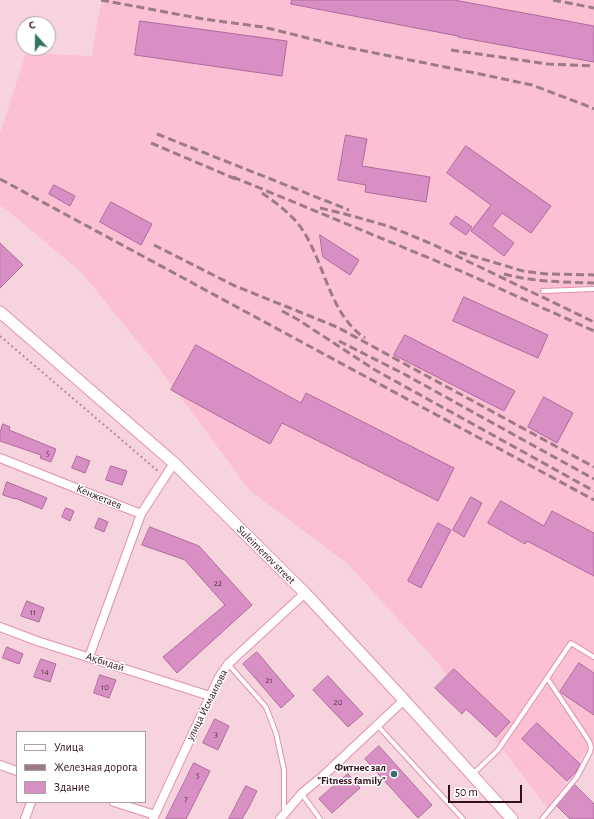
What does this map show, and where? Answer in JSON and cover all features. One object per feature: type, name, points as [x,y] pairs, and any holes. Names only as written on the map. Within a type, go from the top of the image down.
[{"type":"street","name":"Suleimenov street","points":[[0,312],[174,463],[305,593],[512,819]]},
{"type":"street","name":"Кенжетаев","points":[[0,458],[141,514]]},
{"type":"street","points":[[89,657],[141,514],[174,463]]},
{"type":"street","name":"улица Исмаилова","points":[[154,817],[219,677],[228,664],[305,593]]},
{"type":"street","name":"Ақбидай","points":[[0,627],[37,641],[210,696]]},
{"type":"street","points":[[282,817],[302,793],[323,776],[404,700]]},
{"type":"street","points":[[0,765],[16,771]]},
{"type":"street","points":[[25,819],[31,803]]},
{"type":"street","points":[[117,803],[154,817]]},
{"type":"lane","points":[[543,291],[594,289]]},
{"type":"lane","points":[[472,774],[498,750],[571,642],[594,657]]},
{"type":"lane","points":[[228,664],[266,707],[276,733],[284,770],[282,817]]},
{"type":"lane","points":[[542,819],[577,777],[583,768],[591,747],[547,678]]},
{"type":"lane","points":[[377,725],[463,819]]},
{"type":"lane","points":[[302,793],[320,819]]},
{"type":"path","points":[[0,336],[166,477]]},
{"type":"shaded area","points":[[102,0],[594,0],[594,740],[548,809],[436,661],[348,564],[250,491],[156,364],[82,273],[0,204],[0,134],[25,56],[56,56],[56,54],[92,56]]},
{"type":"building","points":[[292,0],[454,0],[594,26],[594,62],[291,4]]},
{"type":"building","points":[[140,21],[287,41],[282,76],[135,55]]},
{"type":"building","points":[[346,135],[367,139],[362,166],[430,177],[426,202],[365,192],[366,185],[338,180]]},
{"type":"building","points":[[466,146],[551,206],[531,233],[502,213],[492,226],[514,243],[504,256],[471,231],[491,205],[447,173]]},
{"type":"building","points":[[54,185],[75,196],[70,206],[49,194]]},
{"type":"building","points":[[111,202],[152,224],[141,245],[100,222]]},
{"type":"building","points":[[456,216],[472,227],[466,235],[450,224]]},
{"type":"building","points":[[320,235],[359,260],[350,275],[323,257]]},
{"type":"building","points":[[0,243],[23,265],[0,288]]},
{"type":"building","points":[[464,297],[548,335],[538,358],[453,321]]},
{"type":"building","points":[[405,335],[515,391],[504,411],[394,355]]},
{"type":"building","points":[[196,345],[301,403],[306,393],[454,468],[438,501],[282,423],[270,444],[171,390]]},
{"type":"building","points":[[544,397],[573,413],[557,443],[528,427]]},
{"type":"building","points":[[3,424],[10,427],[9,430],[56,449],[51,462],[40,458],[41,455],[0,441],[0,433]]},
{"type":"building","points":[[77,456],[90,461],[85,473],[72,468]]},
{"type":"building","points":[[111,466],[127,471],[122,485],[106,480]]},
{"type":"building","points":[[7,482],[47,498],[42,509],[15,498],[3,495]]},
{"type":"building","points":[[471,497],[482,503],[464,537],[453,530]]},
{"type":"building","points":[[501,501],[544,526],[552,511],[594,533],[594,576],[527,541],[525,544],[488,523]]},
{"type":"building","points":[[66,508],[74,511],[70,521],[62,517]]},
{"type":"building","points":[[99,518],[108,522],[104,532],[95,528]]},
{"type":"building","points":[[438,523],[451,530],[421,588],[408,581]]},
{"type":"building","points":[[150,527],[199,546],[252,605],[177,673],[163,657],[225,605],[185,560],[142,545]]},
{"type":"building","points":[[27,601],[44,608],[39,622],[21,616]]},
{"type":"building","points":[[7,647],[23,654],[19,664],[3,658]]},
{"type":"building","points":[[257,652],[294,696],[281,708],[243,664]]},
{"type":"building","points":[[41,659],[56,664],[50,682],[34,677]]},
{"type":"building","points":[[579,663],[594,673],[594,715],[560,692]]},
{"type":"building","points":[[454,669],[510,722],[496,737],[466,709],[462,714],[435,688]]},
{"type":"building","points":[[100,675],[116,680],[109,698],[94,693]]},
{"type":"building","points":[[328,676],[363,714],[348,727],[313,690]]},
{"type":"building","points":[[215,719],[229,726],[218,750],[203,743]]},
{"type":"building","points":[[537,723],[580,764],[576,772],[567,781],[522,739]]},
{"type":"building","points":[[379,746],[432,805],[418,818],[365,759]]},
{"type":"building","points":[[194,763],[210,771],[186,819],[166,819]]},
{"type":"building","points":[[348,774],[360,788],[332,813],[319,799]]},
{"type":"building","points":[[575,785],[594,804],[594,819],[570,819],[557,806]]},
{"type":"building","points":[[246,786],[257,791],[249,807],[242,819],[229,819]]},
{"type":"railway","points":[[101,0],[203,19],[263,27],[340,46],[532,85],[594,109]]},
{"type":"railway","points":[[553,0],[594,8]]},
{"type":"railway","points":[[451,50],[548,64],[594,66]]},
{"type":"railway","points":[[157,134],[349,210]]},
{"type":"railway","points":[[151,143],[238,180]]},
{"type":"railway","points":[[233,177],[463,272],[594,331]]},
{"type":"railway","points":[[0,179],[594,500]]},
{"type":"railway","points":[[262,193],[283,208],[305,233],[338,307],[354,329],[365,338]]},
{"type":"railway","points":[[320,208],[388,226],[432,244],[594,322]]},
{"type":"railway","points":[[154,245],[233,285],[337,327],[594,467]]},
{"type":"railway","points":[[459,252],[523,271],[547,274],[594,275]]},
{"type":"railway","points":[[504,274],[537,280],[594,283]]},
{"type":"railway","points":[[282,311],[297,319],[375,370],[594,491]]},
{"type":"railway","points":[[339,341],[404,374],[594,479]]},
{"type":"place","name":"Фитнес зал \"Fitness family\"","points":[[394,774]]}]
